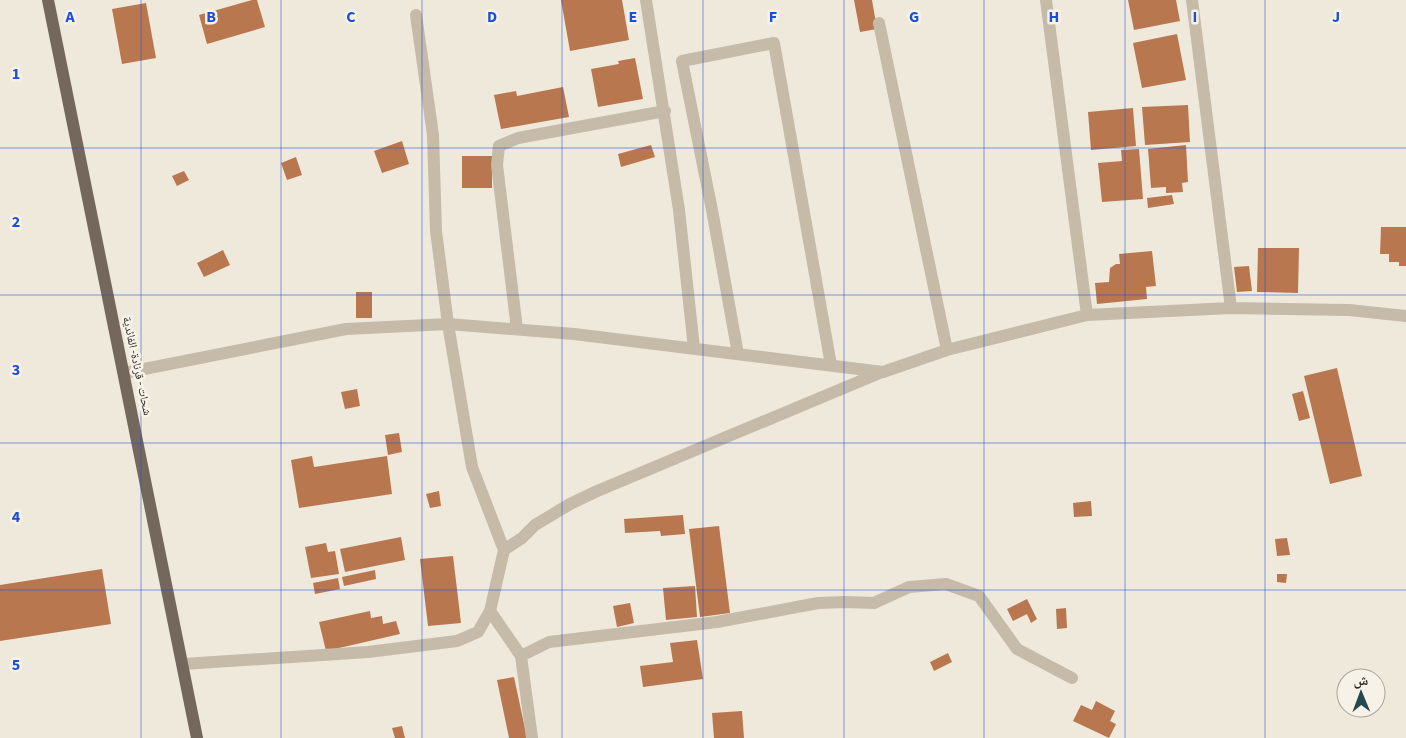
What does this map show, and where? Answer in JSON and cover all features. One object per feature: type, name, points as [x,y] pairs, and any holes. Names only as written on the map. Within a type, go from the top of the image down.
[{"type":"main road","name":"شحات - قرنادة- الفائدية","points":[[48,0],[198,738]]},
{"type":"street","points":[[646,0],[679,210],[694,348]]},
{"type":"street","points":[[1046,0],[1087,315]]},
{"type":"street","points":[[1192,0],[1231,308]]},
{"type":"street","points":[[183,664],[368,652],[457,641],[478,632],[490,611],[504,550],[472,467],[448,324],[436,231],[433,135],[416,15]]},
{"type":"street","points":[[879,23],[947,350]]},
{"type":"street","points":[[738,354],[712,210],[682,62],[774,43],[831,365]]},
{"type":"street","points":[[517,329],[497,165],[499,146],[518,138],[664,111]]},
{"type":"street","points":[[504,550],[522,538],[535,525],[570,504],[883,372],[947,350],[1087,315],[1231,308],[1349,310],[1406,316]]},
{"type":"street","points":[[124,374],[346,329],[448,324],[517,329],[694,348],[883,372]]},
{"type":"street","points":[[521,656],[549,642],[717,622],[818,603],[874,603],[909,587],[946,584],[979,596],[1016,649],[1072,678]]},
{"type":"street","points":[[490,611],[521,656],[532,738]]},
{"type":"building","points":[[257,0],[265,27],[207,44],[199,15]]},
{"type":"building","points":[[561,0],[622,0],[629,40],[570,51]]},
{"type":"building","points":[[854,0],[872,0],[877,29],[860,32]]},
{"type":"building","points":[[1128,0],[1176,0],[1180,21],[1134,30]]},
{"type":"building","points":[[146,3],[156,58],[122,64],[112,9]]},
{"type":"building","points":[[1177,34],[1186,80],[1142,88],[1133,43]]},
{"type":"building","points":[[635,58],[643,99],[598,107],[591,69],[619,64],[618,61]]},
{"type":"building","points":[[563,87],[569,117],[501,129],[494,95],[516,91],[517,96]]},
{"type":"building","points":[[1188,105],[1190,142],[1145,145],[1142,107]]},
{"type":"building","points":[[1133,108],[1136,146],[1091,150],[1088,112]]},
{"type":"building","points":[[402,141],[409,164],[382,173],[374,151]]},
{"type":"building","points":[[651,145],[655,157],[621,167],[618,154]]},
{"type":"building","points":[[1186,145],[1188,182],[1182,183],[1183,192],[1166,193],[1166,187],[1151,188],[1148,149]]},
{"type":"building","points":[[1139,149],[1143,199],[1102,202],[1098,163],[1122,161],[1121,150]]},
{"type":"building","points":[[462,156],[492,156],[492,188],[462,188]]},
{"type":"building","points":[[296,157],[302,175],[287,180],[281,163]]},
{"type":"building","points":[[184,171],[189,180],[177,186],[172,176]]},
{"type":"building","points":[[1172,195],[1174,204],[1148,208],[1147,198]]},
{"type":"building","points":[[1381,227],[1406,227],[1406,266],[1399,266],[1399,262],[1389,262],[1389,254],[1380,254]]},
{"type":"building","points":[[1258,248],[1299,248],[1298,293],[1257,292]]},
{"type":"building","points":[[223,250],[230,265],[204,277],[197,263]]},
{"type":"building","points":[[1152,251],[1156,286],[1146,287],[1147,299],[1097,304],[1095,283],[1109,282],[1110,268],[1120,264],[1119,254]]},
{"type":"building","points":[[1249,266],[1252,291],[1237,292],[1234,267]]},
{"type":"building","points":[[356,292],[372,292],[372,318],[356,318]]},
{"type":"building","points":[[1337,368],[1362,476],[1330,484],[1304,376]]},
{"type":"building","points":[[357,389],[360,406],[345,409],[341,392]]},
{"type":"building","points":[[1303,391],[1310,418],[1299,421],[1292,394]]},
{"type":"building","points":[[399,433],[402,452],[388,455],[385,435]]},
{"type":"building","points":[[312,456],[314,467],[387,456],[392,494],[299,508],[291,460]]},
{"type":"building","points":[[439,491],[441,506],[430,508],[426,494]]},
{"type":"building","points":[[1091,501],[1092,516],[1074,517],[1073,503]]},
{"type":"building","points":[[683,515],[685,534],[661,536],[660,531],[625,533],[624,519]]},
{"type":"building","points":[[719,526],[730,613],[700,617],[689,529]]},
{"type":"building","points":[[401,537],[405,560],[345,572],[340,549]]},
{"type":"building","points":[[1287,538],[1290,555],[1277,556],[1275,539]]},
{"type":"building","points":[[326,543],[328,552],[335,551],[339,574],[311,578],[305,547]]},
{"type":"building","points":[[453,556],[461,623],[428,626],[420,559]]},
{"type":"building","points":[[102,569],[111,624],[0,641],[0,585]]},
{"type":"building","points":[[375,570],[376,579],[344,586],[342,577]]},
{"type":"building","points":[[1277,574],[1287,574],[1286,583],[1277,582]]},
{"type":"building","points":[[338,578],[340,589],[315,594],[313,583]]},
{"type":"building","points":[[695,586],[697,617],[666,620],[663,588]]},
{"type":"building","points":[[1027,599],[1037,619],[1031,623],[1027,614],[1013,621],[1007,609]]},
{"type":"building","points":[[630,603],[634,623],[617,627],[613,606]]},
{"type":"building","points":[[1066,608],[1067,628],[1057,629],[1056,609]]},
{"type":"building","points":[[370,611],[371,618],[382,616],[383,624],[396,621],[400,634],[326,651],[319,622]]},
{"type":"building","points":[[697,640],[703,679],[643,687],[640,666],[673,662],[670,643]]},
{"type":"building","points":[[948,653],[952,662],[934,671],[930,662]]},
{"type":"building","points":[[514,677],[527,738],[509,738],[497,680]]},
{"type":"building","points":[[1096,701],[1115,711],[1110,721],[1116,724],[1109,738],[1073,721],[1081,705],[1092,710]]},
{"type":"building","points":[[742,711],[744,738],[714,738],[712,713]]},
{"type":"building","points":[[402,726],[405,738],[395,738],[392,728]]}]
